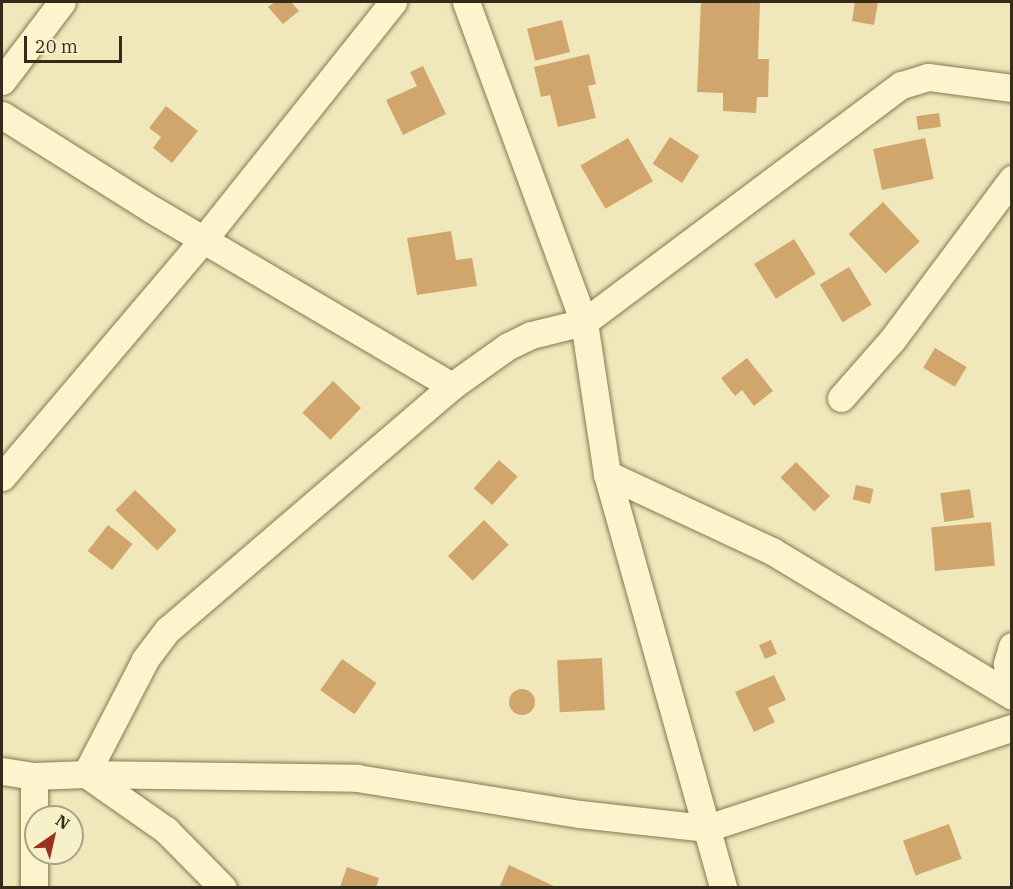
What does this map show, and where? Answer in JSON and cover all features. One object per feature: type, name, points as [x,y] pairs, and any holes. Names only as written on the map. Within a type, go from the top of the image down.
[{"type":"street","points":[[2,81],[62,2]]},
{"type":"street","points":[[2,477],[203,240],[393,2]]},
{"type":"street","points":[[466,2],[584,322],[608,474],[723,888]]},
{"type":"street","points":[[86,774],[145,660],[168,629],[452,386],[508,346],[531,335],[584,322],[901,85],[928,77],[1011,88]]},
{"type":"street","points":[[2,115],[203,240],[452,386]]},
{"type":"street","points":[[841,398],[892,340],[1011,179]]},
{"type":"street","points":[[608,474],[772,551],[1011,696]]},
{"type":"street","points":[[1011,646],[1007,664],[1011,670]]},
{"type":"street","points":[[2,771],[34,776],[86,774],[357,778],[580,814],[706,828],[1011,728]]},
{"type":"street","points":[[86,774],[166,830],[223,888]]},
{"type":"street","points":[[34,776],[34,888]]},
{"type":"building","points":[[275,2],[291,2],[299,11],[283,24],[268,7]]},
{"type":"building","points":[[701,2],[760,2],[758,59],[769,59],[768,97],[757,97],[756,113],[723,111],[723,93],[697,92]]},
{"type":"building","points":[[855,2],[878,2],[874,25],[852,21]]},
{"type":"building","points":[[562,20],[570,52],[535,61],[527,29]]},
{"type":"building","points":[[589,54],[596,84],[588,86],[596,118],[558,127],[550,95],[541,97],[534,67]]},
{"type":"building","points":[[423,66],[446,114],[403,135],[386,100],[417,86],[410,72]]},
{"type":"building","points":[[166,106],[198,131],[172,163],[153,148],[161,137],[149,128]]},
{"type":"building","points":[[939,113],[941,127],[918,130],[916,116]]},
{"type":"building","points":[[670,137],[699,156],[682,183],[653,164]]},
{"type":"building","points":[[628,138],[653,181],[605,209],[580,166]]},
{"type":"building","points":[[925,138],[934,179],[882,190],[873,149]]},
{"type":"building","points":[[883,202],[920,241],[885,274],[849,234]]},
{"type":"building","points":[[451,231],[456,260],[472,258],[477,286],[417,295],[407,238]]},
{"type":"building","points":[[794,239],[816,274],[776,299],[754,264]]},
{"type":"building","points":[[849,267],[872,305],[843,322],[820,285]]},
{"type":"building","points":[[935,348],[967,367],[955,387],[923,368]]},
{"type":"building","points":[[747,358],[773,391],[754,406],[742,390],[735,396],[721,378]]},
{"type":"building","points":[[333,381],[361,408],[330,440],[302,413]]},
{"type":"building","points":[[499,460],[518,477],[492,505],[474,488]]},
{"type":"building","points":[[796,462],[830,496],[814,511],[780,478]]},
{"type":"building","points":[[856,485],[874,489],[870,504],[853,500]]},
{"type":"building","points":[[970,489],[974,518],[944,522],[940,493]]},
{"type":"building","points":[[135,490],[177,530],[157,550],[116,510]]},
{"type":"building","points":[[484,520],[509,545],[473,581],[448,556]]},
{"type":"building","points":[[991,522],[995,566],[935,571],[931,527]]},
{"type":"building","points":[[108,525],[132,544],[112,570],[88,551]]},
{"type":"building","points":[[771,640],[777,654],[765,659],[759,645]]},
{"type":"building","points":[[602,658],[605,710],[560,712],[557,660]]},
{"type":"building","points":[[342,659],[376,683],[355,714],[320,690]]},
{"type":"building","points":[[774,675],[786,700],[768,708],[775,722],[754,732],[735,692]]},
{"type":"building","points":[[522,689],[531,693],[535,702],[531,711],[522,715],[513,711],[509,702],[513,693]]},
{"type":"building","points":[[949,824],[962,859],[916,876],[903,841]]},
{"type":"building","points":[[509,865],[558,888],[499,888]]},
{"type":"building","points":[[347,867],[379,878],[376,888],[340,887]]}]
